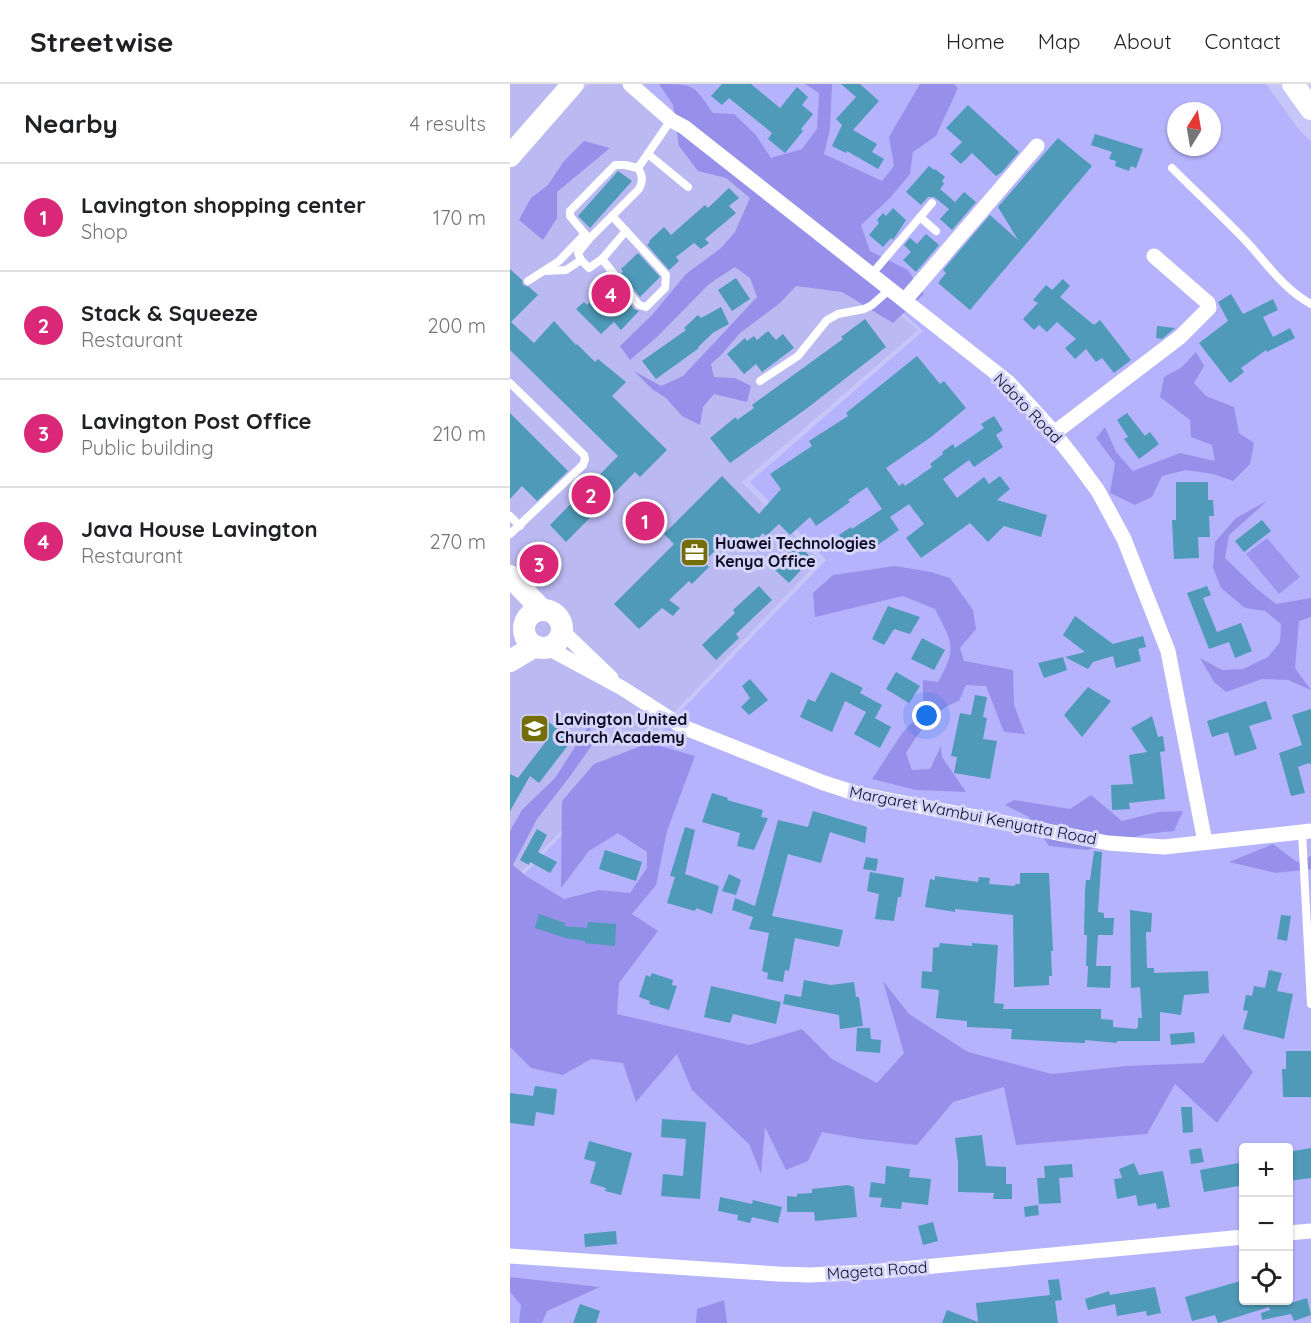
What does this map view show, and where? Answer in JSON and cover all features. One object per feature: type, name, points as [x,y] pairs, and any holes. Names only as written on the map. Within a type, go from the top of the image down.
[{"type":"street","points":[[510,156],[573,84]]},
{"type":"street","points":[[1293,84],[1311,109]]},
{"type":"street","name":"Ndoto Road","points":[[632,85],[671,120],[684,127],[1009,383],[1054,433],[1098,491],[1124,539],[1168,651],[1205,842]]},
{"type":"street","points":[[905,300],[1037,146]]},
{"type":"street","points":[[1054,433],[1180,337],[1209,308],[1209,303],[1154,256]]},
{"type":"street","points":[[510,576],[542,610]]},
{"type":"street","points":[[510,661],[528,635],[533,612],[542,610],[555,614],[561,622],[562,631],[557,642],[528,635]]},
{"type":"street","name":"Margaret Wambui Kenyatta Road","points":[[562,631],[622,688]]},
{"type":"street","points":[[510,656],[528,635]]},
{"type":"street","name":"Margaret Wambui Kenyatta Road","points":[[528,635],[622,688],[683,727],[824,783],[858,794],[1108,843],[1164,847],[1307,832]]},
{"type":"street","points":[[1293,1232],[1311,1230]]},
{"type":"street","name":"Mageta Road","points":[[510,1256],[810,1275],[870,1272],[1239,1237]]},
{"type":"lane","points":[[638,168],[671,120]]},
{"type":"lane","points":[[648,154],[688,187]]},
{"type":"lane","points":[[528,281],[559,261],[612,216],[639,189],[643,175],[638,168],[625,165],[611,167],[570,211],[570,216],[587,236]]},
{"type":"lane","points":[[1172,168],[1246,241],[1281,281],[1299,298],[1311,304]]},
{"type":"lane","points":[[871,275],[932,203]]},
{"type":"lane","points":[[602,259],[639,305],[645,307],[664,288],[666,275],[612,216]]},
{"type":"lane","points":[[920,218],[936,231]]},
{"type":"lane","points":[[587,236],[578,253],[589,268],[602,259],[626,231]]},
{"type":"lane","points":[[543,271],[566,270],[581,260]]},
{"type":"lane","points":[[760,381],[798,356],[827,320],[838,314],[864,309],[890,289]]},
{"type":"lane","points":[[510,383],[584,455],[585,459],[583,465],[510,534]]},
{"type":"lane","points":[[510,516],[520,526]]},
{"type":"lane","points":[[1307,832],[1311,1004]]},
{"type":"shaded area","points":[[510,84],[577,84],[583,90],[589,84],[637,84],[918,330],[742,482],[820,560],[510,884]]},
{"type":"shaded area","points":[[642,84],[1266,84],[1297,127],[1311,142],[1311,1323],[510,1323],[510,889],[826,560],[750,482],[923,331]]},
{"type":"shaded area","points":[[659,84],[680,84],[692,88],[697,91],[713,113],[734,114],[755,134],[771,158],[802,149],[817,129],[819,93],[805,84],[832,84],[830,129],[824,154],[882,181],[894,166],[889,137],[920,84],[954,84],[958,88],[936,136],[913,152],[910,174],[890,198],[861,225],[870,251],[908,270],[924,294],[893,323],[842,292],[796,286],[780,303],[740,333],[711,364],[714,377],[735,378],[751,386],[747,402],[714,394],[703,407],[700,425],[682,416],[666,398],[652,389],[634,371],[661,386],[683,376],[757,297],[750,278],[735,267],[709,284],[657,337],[630,360],[620,346],[652,315],[686,274],[721,248],[735,232],[750,198],[726,178],[698,171],[679,146],[673,105]]},
{"type":"shaded area","points":[[584,141],[610,148],[557,192],[557,218],[543,240],[519,220],[531,198],[548,185],[564,161]]},
{"type":"shaded area","points":[[1196,352],[1204,366],[1194,383],[1206,396],[1234,407],[1239,433],[1254,443],[1250,464],[1233,481],[1213,474],[1186,470],[1162,476],[1152,497],[1135,505],[1110,493],[1115,463],[1096,438],[1105,427],[1116,452],[1133,471],[1180,453],[1215,461],[1212,445],[1191,437],[1190,420],[1160,397],[1164,377],[1182,367]]},
{"type":"shaded area","points":[[1267,501],[1229,535],[1225,558],[1276,604],[1311,598],[1311,617],[1299,621],[1295,668],[1311,690],[1288,680],[1262,679],[1226,692],[1214,682],[1200,658],[1222,670],[1243,669],[1268,657],[1280,642],[1281,624],[1265,611],[1245,608],[1221,588],[1213,568],[1215,542],[1236,518]]},
{"type":"shaded area","points":[[1267,538],[1300,577],[1279,594],[1246,554]]},
{"type":"shaded area","points":[[895,566],[931,572],[950,578],[973,610],[976,629],[960,648],[964,661],[1013,670],[1014,705],[1025,734],[1004,732],[986,686],[966,685],[959,701],[934,716],[906,753],[912,770],[930,769],[941,746],[942,757],[966,792],[916,790],[872,779],[903,732],[923,711],[923,680],[938,682],[948,661],[949,638],[935,609],[903,596],[815,617],[813,593],[833,575]]},
{"type":"shaded area","points":[[589,725],[594,742],[537,819],[513,865],[526,876],[564,899],[599,890],[630,893],[647,868],[647,852],[618,833],[589,851],[561,888],[562,801],[594,764],[649,743],[695,756],[667,831],[656,885],[632,914],[658,931],[619,983],[617,1014],[749,1045],[802,1029],[832,1059],[877,1083],[904,1053],[883,981],[909,1014],[968,1052],[1052,1074],[1126,1066],[1203,1063],[1223,1034],[1253,1072],[1217,1123],[1175,1084],[1147,1134],[1016,1145],[1004,1087],[953,1102],[917,1145],[822,1132],[808,1161],[786,1170],[765,1127],[761,1174],[749,1144],[692,1090],[677,1054],[636,1102],[623,1063],[591,1059],[563,1075],[531,1068],[510,1047],[510,831],[522,810],[555,778]]},
{"type":"shaded area","points":[[1091,795],[1122,821],[1158,812],[1183,811],[1174,831],[1146,834],[1087,850],[1049,846],[1029,817],[1005,805],[1014,800],[1070,809]]},
{"type":"shaded area","points":[[1273,844],[1297,862],[1311,856],[1311,869],[1276,873],[1229,862]]},
{"type":"shaded area","points":[[510,1277],[600,1287],[547,1311],[542,1323],[519,1323],[521,1305],[510,1292]]},
{"type":"shaded area","points":[[724,1300],[727,1323],[696,1323],[697,1309]]},
{"type":"building","points":[[722,84],[751,84],[780,108],[797,87],[808,97],[802,105],[813,114],[785,153],[768,139],[772,133],[729,98],[722,105],[711,96]]},
{"type":"building","points":[[841,84],[860,84],[879,101],[853,130],[877,144],[872,152],[884,159],[878,169],[847,151],[846,153],[832,146],[842,125],[836,119],[856,97]]},
{"type":"building","points":[[968,105],[1019,152],[996,176],[972,153],[961,164],[950,154],[962,142],[946,128]]},
{"type":"building","points":[[1095,134],[1143,149],[1136,168],[1131,166],[1129,171],[1115,166],[1116,161],[1109,159],[1112,152],[1091,145]]},
{"type":"building","points":[[1058,138],[1092,166],[970,310],[938,283],[946,273],[943,270],[990,215],[1018,240],[998,207]]},
{"type":"building","points":[[929,166],[945,177],[940,189],[955,202],[964,192],[976,202],[952,230],[940,219],[949,209],[934,197],[928,197],[921,205],[906,192]]},
{"type":"building","points":[[618,171],[632,181],[590,228],[578,216]]},
{"type":"building","points":[[729,188],[739,198],[729,206],[736,213],[705,239],[709,243],[701,249],[694,243],[676,257],[679,261],[669,270],[647,245],[649,241],[664,227],[671,235],[705,205],[708,208]]},
{"type":"building","points":[[893,208],[906,220],[893,240],[891,238],[883,247],[869,235],[879,223],[877,220],[883,213],[886,216]]},
{"type":"building","points":[[926,234],[939,245],[916,272],[903,260],[911,252],[904,245],[910,238],[917,244]]},
{"type":"building","points":[[638,253],[660,277],[640,297],[621,273],[623,272],[621,269]]},
{"type":"building","points":[[510,269],[522,280],[523,285],[538,295],[511,322],[534,343],[554,321],[595,362],[598,359],[626,382],[612,396],[667,450],[640,477],[635,472],[566,542],[550,525],[618,456],[510,350]]},
{"type":"building","points":[[736,278],[750,299],[732,311],[718,290]]},
{"type":"building","points":[[1063,279],[1070,286],[1060,297],[1094,325],[1100,320],[1131,360],[1114,373],[1102,358],[1096,362],[1086,349],[1075,359],[1065,348],[1076,339],[1057,322],[1047,332],[1039,325],[1034,330],[1023,319],[1038,303],[1033,300],[1046,285],[1052,290]]},
{"type":"building","points":[[612,281],[634,309],[639,311],[621,330],[614,322],[601,334],[576,309],[584,302],[587,305]]},
{"type":"building","points":[[1231,294],[1243,314],[1273,299],[1278,310],[1263,317],[1273,337],[1290,328],[1295,338],[1267,352],[1266,350],[1241,368],[1244,372],[1230,383],[1199,343],[1228,321],[1218,302]]},
{"type":"building","points":[[721,307],[729,324],[714,332],[699,348],[656,379],[642,361],[686,330],[684,328],[698,315],[701,318]]},
{"type":"building","points":[[865,319],[886,347],[806,409],[730,463],[710,438],[736,417],[737,420],[754,408],[752,405],[843,339],[841,337]]},
{"type":"building","points":[[1157,326],[1175,328],[1162,339],[1156,338]]},
{"type":"building","points":[[768,331],[776,340],[783,334],[794,348],[762,372],[756,364],[744,374],[727,354],[745,338],[747,341],[754,336],[757,340]]},
{"type":"building","points":[[917,356],[940,384],[944,381],[966,408],[931,437],[886,468],[899,486],[903,483],[905,486],[932,467],[930,464],[943,454],[942,452],[953,444],[955,448],[984,428],[981,424],[994,416],[1003,430],[996,435],[1003,447],[974,467],[969,460],[943,479],[957,498],[984,477],[989,484],[1000,476],[1010,489],[997,500],[1047,515],[1041,537],[1004,526],[988,542],[970,523],[921,558],[906,538],[924,524],[909,504],[890,517],[899,530],[872,549],[867,542],[851,553],[839,535],[882,509],[867,487],[816,526],[810,517],[790,535],[779,524],[766,536],[763,533],[749,547],[745,543],[737,550],[726,539],[704,562],[709,567],[692,584],[689,581],[669,600],[680,608],[673,616],[662,608],[639,629],[614,604],[674,544],[664,534],[722,476],[759,514],[781,489],[770,474],[812,446],[809,441],[848,416],[846,413]]},
{"type":"building","points":[[510,413],[568,471],[537,501],[522,486],[510,499]]},
{"type":"building","points":[[1127,413],[1145,436],[1150,432],[1159,444],[1139,459],[1124,439],[1128,437],[1117,420]]},
{"type":"building","points":[[1176,482],[1208,482],[1208,500],[1213,500],[1214,516],[1209,516],[1210,537],[1198,537],[1199,558],[1174,559],[1172,520],[1176,520]]},
{"type":"building","points":[[1262,520],[1271,531],[1244,552],[1235,541]]},
{"type":"building","points":[[797,544],[812,558],[789,583],[773,568]]},
{"type":"building","points":[[759,586],[772,600],[736,634],[739,638],[716,660],[702,645],[735,613],[733,610]]},
{"type":"building","points":[[1207,586],[1211,595],[1203,598],[1217,632],[1241,623],[1252,651],[1235,658],[1229,642],[1209,649],[1187,593]]},
{"type":"building","points":[[888,606],[920,617],[910,634],[894,629],[884,645],[872,639]]},
{"type":"building","points":[[1075,616],[1113,644],[1143,636],[1146,647],[1138,649],[1141,661],[1116,668],[1113,656],[1093,662],[1088,669],[1065,657],[1085,652],[1063,635]]},
{"type":"building","points":[[922,638],[945,650],[934,670],[911,659]]},
{"type":"building","points":[[1063,657],[1067,670],[1044,678],[1038,663]]},
{"type":"building","points":[[831,672],[863,688],[860,693],[882,705],[875,718],[891,727],[880,748],[854,734],[866,712],[845,701],[832,732],[800,717],[808,699],[815,702]]},
{"type":"building","points":[[896,672],[920,686],[909,703],[886,689]]},
{"type":"building","points":[[750,679],[768,700],[749,715],[741,707],[750,698],[742,686]]},
{"type":"building","points":[[1088,687],[1111,701],[1082,737],[1064,715]]},
{"type":"building","points":[[975,695],[987,697],[983,717],[987,718],[983,739],[997,741],[990,779],[954,773],[957,757],[951,756],[960,713],[971,715]]},
{"type":"building","points":[[1266,701],[1272,719],[1249,726],[1257,749],[1235,756],[1228,732],[1212,737],[1207,721]]},
{"type":"building","points":[[1311,709],[1311,765],[1309,763],[1298,767],[1305,793],[1291,796],[1279,753],[1302,745],[1292,715]]},
{"type":"building","points":[[1152,716],[1158,737],[1163,736],[1165,751],[1160,752],[1165,799],[1129,803],[1130,809],[1112,810],[1111,785],[1133,784],[1129,755],[1147,752],[1131,728]]},
{"type":"building","points":[[546,720],[572,740],[539,783],[530,776],[510,811],[510,774],[518,778],[547,740],[537,733]]},
{"type":"building","points":[[712,793],[728,798],[727,800],[763,810],[761,817],[768,818],[754,850],[737,846],[740,833],[702,822]]},
{"type":"building","points":[[813,811],[867,827],[865,843],[830,832],[821,863],[788,854],[772,916],[843,930],[839,947],[795,938],[789,971],[785,970],[783,982],[767,979],[768,973],[762,971],[769,933],[749,929],[753,917],[732,910],[735,898],[755,906],[778,820],[808,827]]},
{"type":"building","points":[[685,827],[695,830],[685,874],[719,886],[712,914],[696,908],[695,911],[667,903],[675,877],[670,876]]},
{"type":"building","points":[[537,829],[547,835],[538,852],[557,862],[550,873],[530,862],[529,865],[520,860]]},
{"type":"building","points":[[605,850],[642,862],[636,881],[599,869]]},
{"type":"building","points":[[1094,851],[1102,852],[1098,912],[1104,913],[1104,918],[1114,918],[1113,935],[1098,935],[1096,966],[1111,966],[1110,988],[1087,987],[1087,935],[1084,935],[1085,891],[1086,880],[1090,880]]},
{"type":"building","points":[[866,857],[878,859],[876,871],[863,869]]},
{"type":"building","points":[[870,872],[904,878],[894,921],[875,919],[879,894],[867,891]]},
{"type":"building","points":[[1020,873],[1049,873],[1053,951],[1051,951],[1052,976],[1049,976],[1049,985],[1014,987],[1013,915],[955,909],[955,912],[925,907],[930,879],[935,880],[935,876],[978,882],[979,877],[990,878],[989,884],[1015,886],[1015,884],[1020,884]]},
{"type":"building","points":[[729,874],[741,880],[736,895],[722,891]]},
{"type":"building","points":[[1130,910],[1152,913],[1151,932],[1146,932],[1147,968],[1154,968],[1154,973],[1208,971],[1209,993],[1184,995],[1181,1015],[1160,1012],[1160,1041],[1117,1041],[1117,1043],[1085,1040],[1085,1043],[1011,1039],[1012,1029],[967,1027],[967,1021],[936,1018],[939,990],[921,988],[922,971],[932,972],[933,948],[939,947],[940,943],[972,946],[972,943],[998,945],[994,1003],[1004,1004],[1003,1009],[1101,1009],[1101,1019],[1113,1020],[1113,1027],[1136,1029],[1138,1018],[1142,1018],[1140,987],[1131,988]]},
{"type":"building","points":[[539,914],[565,923],[564,926],[587,928],[588,922],[616,924],[615,946],[585,943],[585,941],[566,938],[535,928]]},
{"type":"building","points":[[1281,915],[1291,916],[1287,941],[1277,939]]},
{"type":"building","points":[[1269,970],[1282,973],[1277,991],[1293,994],[1284,1039],[1243,1029],[1248,1011],[1243,1010],[1246,995],[1252,996],[1254,986],[1265,988]]},
{"type":"building","points":[[652,973],[673,980],[672,985],[677,986],[669,1010],[649,1004],[650,1001],[639,997],[646,975],[650,977]]},
{"type":"building","points":[[804,980],[831,985],[854,982],[856,997],[859,997],[863,1026],[840,1029],[839,1015],[783,1004],[785,994],[801,997]]},
{"type":"building","points":[[711,986],[781,1002],[776,1024],[733,1014],[730,1023],[704,1017]]},
{"type":"building","points":[[857,1028],[870,1028],[871,1039],[881,1040],[880,1053],[856,1051]]},
{"type":"building","points":[[1194,1032],[1195,1043],[1171,1045],[1170,1034]]},
{"type":"building","points":[[1286,1051],[1311,1051],[1311,1097],[1283,1097],[1282,1069],[1286,1069]]},
{"type":"building","points":[[535,1086],[557,1089],[554,1115],[536,1112],[534,1126],[510,1123],[510,1093],[533,1096]]},
{"type":"building","points":[[1181,1107],[1192,1107],[1193,1132],[1183,1133]]},
{"type":"building","points":[[662,1119],[706,1122],[700,1199],[661,1196],[663,1174],[683,1176],[686,1139],[661,1137]]},
{"type":"building","points":[[982,1135],[986,1166],[1006,1167],[1006,1184],[1012,1184],[1012,1199],[993,1199],[994,1193],[958,1192],[955,1138]]},
{"type":"building","points":[[589,1141],[632,1153],[621,1195],[605,1191],[606,1188],[590,1183],[596,1162],[584,1159]]},
{"type":"building","points":[[1201,1148],[1204,1162],[1191,1164],[1189,1150]]},
{"type":"building","points":[[1311,1148],[1311,1178],[1293,1180],[1293,1151]]},
{"type":"building","points":[[1134,1163],[1139,1175],[1163,1171],[1170,1207],[1157,1209],[1156,1203],[1138,1206],[1136,1195],[1117,1199],[1114,1179],[1122,1178],[1119,1169]]},
{"type":"building","points":[[1239,1163],[1239,1186],[1204,1192],[1200,1170]]},
{"type":"building","points":[[1072,1164],[1073,1177],[1059,1178],[1061,1203],[1039,1204],[1037,1178],[1045,1178],[1044,1166]]},
{"type":"building","points":[[886,1166],[910,1169],[909,1177],[931,1179],[928,1205],[902,1202],[901,1209],[880,1207],[882,1198],[869,1197],[871,1182],[885,1184]]},
{"type":"building","points":[[848,1185],[854,1187],[857,1217],[815,1221],[814,1212],[787,1212],[787,1196],[797,1197],[797,1194],[812,1193],[812,1189]]},
{"type":"building","points":[[720,1197],[752,1204],[753,1200],[782,1207],[778,1223],[752,1217],[750,1223],[737,1220],[738,1215],[718,1211]]},
{"type":"building","points":[[1038,1205],[1039,1215],[1025,1217],[1024,1207]]},
{"type":"building","points":[[933,1222],[938,1241],[923,1245],[918,1226]]},
{"type":"building","points":[[616,1231],[617,1244],[585,1247],[584,1234]]},
{"type":"building","points":[[1059,1279],[1062,1300],[1055,1301],[1058,1323],[942,1323],[947,1310],[978,1322],[976,1303],[1050,1295],[1048,1280]]},
{"type":"building","points":[[1239,1281],[1239,1305],[1293,1305],[1293,1302],[1307,1298],[1311,1315],[1294,1321],[1291,1314],[1262,1320],[1261,1313],[1270,1310],[1269,1307],[1218,1323],[1215,1315],[1192,1321],[1185,1297]]},
{"type":"building","points":[[1155,1287],[1161,1313],[1147,1316],[1146,1311],[1117,1316],[1115,1304],[1088,1310],[1085,1299],[1109,1291],[1110,1295]]},
{"type":"building","points":[[580,1304],[600,1311],[596,1323],[573,1323]]},
{"type":"place","name":"Java House Lavington","points":[[611,294]]},
{"type":"place","name":"Stack & Squeeze","points":[[591,495]]},
{"type":"place","name":"Lavington shopping center","points":[[645,521]]},
{"type":"place","name":"Huawei Technologies Kenya Office","points":[[694,552]]},
{"type":"place","name":"Lavington Post Office","points":[[539,564]]},
{"type":"place","name":"Lavington United Church Academy","points":[[534,728]]}]
